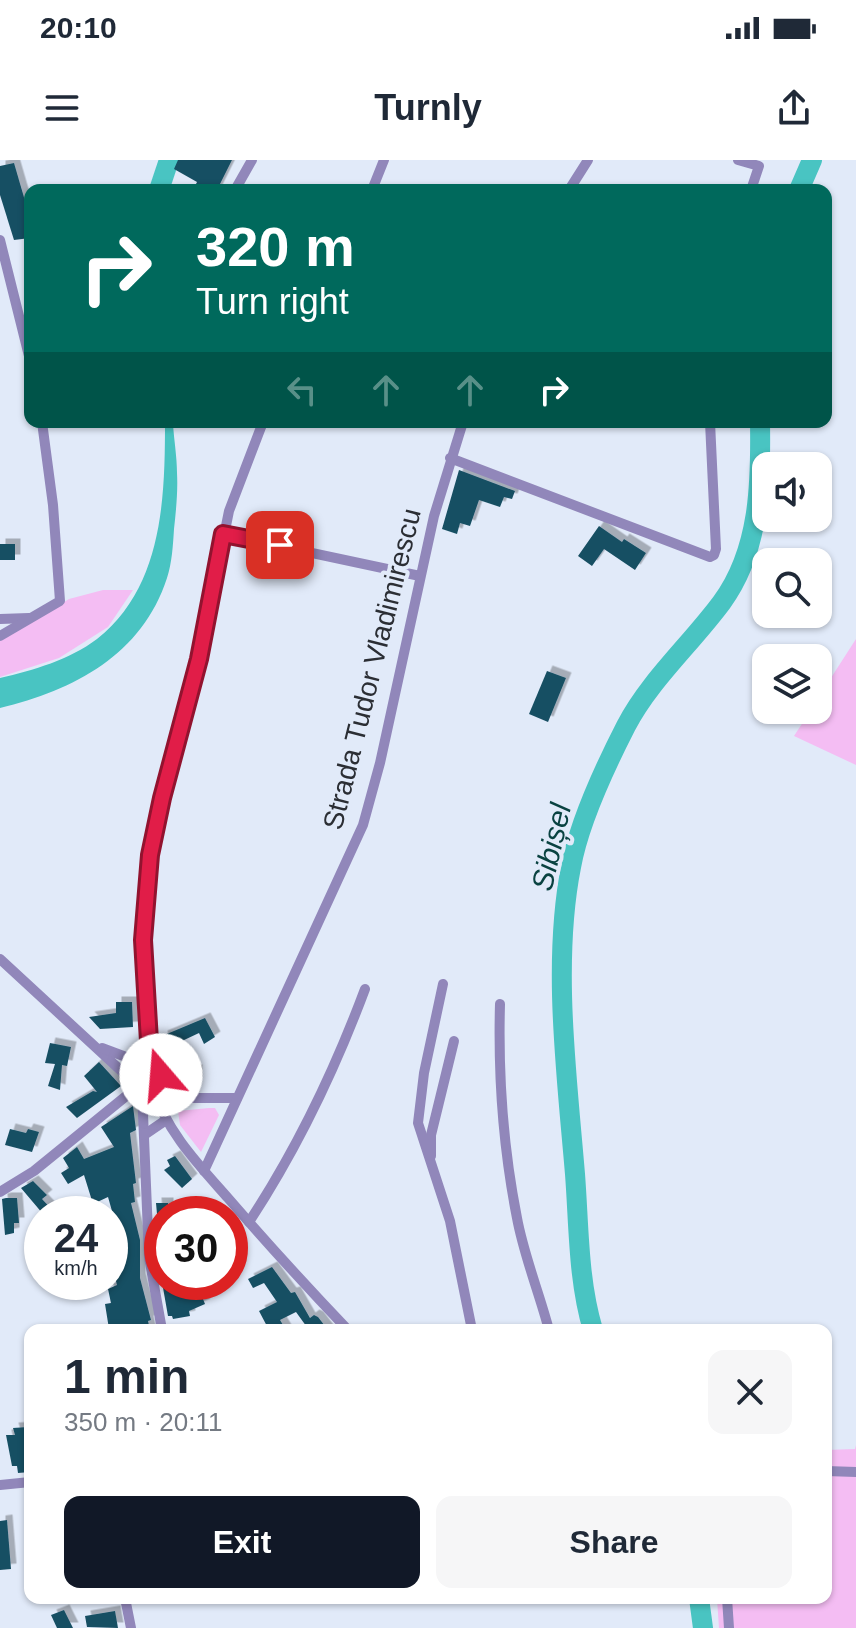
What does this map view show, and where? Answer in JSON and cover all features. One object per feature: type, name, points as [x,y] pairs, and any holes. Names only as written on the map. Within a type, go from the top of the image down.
[{"type":"street","points":[[238,184],[252,160]]},
{"type":"street","points":[[374,184],[384,160]]},
{"type":"street","points":[[573,184],[588,160]]},
{"type":"street","points":[[738,160],[759,166],[753,184]]},
{"type":"street","points":[[0,240],[24,336]]},
{"type":"street","points":[[0,636],[60,601],[53,505],[43,428]]},
{"type":"street","points":[[0,1192],[160,1080],[161,1069],[150,1058],[143,940],[150,855],[199,659],[223,534],[236,488],[261,428]]},
{"type":"street","name":"Strada Tudor Vladimirescu","points":[[204,1171],[363,825],[380,763],[420,576],[450,458],[461,428]]},
{"type":"street","points":[[450,458],[705,556],[714,555],[710,428]]},
{"type":"street","points":[[223,534],[420,576]]},
{"type":"street","points":[[0,619],[31,618]]},
{"type":"street","points":[[0,959],[147,1091],[204,1171],[342,1324]]},
{"type":"street","points":[[443,984],[424,1073],[418,1123],[450,1221],[471,1324]]},
{"type":"street","points":[[249,1222],[316,1106],[365,989]]},
{"type":"street","points":[[500,1004],[500,1097],[512,1186],[522,1241],[547,1324]]},
{"type":"street","points":[[431,1162],[431,1135],[454,1041]]},
{"type":"street","points":[[97,1046],[134,1060],[150,1058]]},
{"type":"street","points":[[129,1078],[129,1068],[134,1060]]},
{"type":"street","points":[[147,1091],[237,1098]]},
{"type":"street","points":[[147,1091],[144,1135],[149,1257],[161,1324]]},
{"type":"street","points":[[144,1135],[166,1120]]},
{"type":"street","points":[[832,1471],[856,1472]]},
{"type":"street","points":[[0,1485],[24,1483]]},
{"type":"street","points":[[126,1604],[131,1628]]},
{"type":"street","points":[[727,1604],[729,1628]]},
{"type":"shaded area","points":[[165,428],[173,428],[177,494],[173,548],[167,578],[156,605],[141,628],[123,648],[79,679],[54,691],[0,708],[0,678],[75,653],[97,639],[119,618],[148,568],[156,540],[164,481]]},
{"type":"shaded area","points":[[103,590],[133,590],[108,627],[59,658],[0,677],[0,641],[69,599]]},
{"type":"shaded area","points":[[856,639],[856,765],[794,736],[802,724],[832,724],[832,676]]},
{"type":"shaded area","points":[[141,1062],[149,1062],[156,1073],[149,1084],[141,1084],[134,1077],[134,1069]]},
{"type":"shaded area","points":[[215,1108],[219,1115],[201,1152],[180,1125],[178,1111]]},
{"type":"shaded area","points":[[856,1445],[856,1628],[719,1628],[717,1604],[832,1604],[832,1450],[855,1449]]},
{"type":"building","points":[[178,160],[232,160],[220,184],[196,184],[174,169]]},
{"type":"building","points":[[14,163],[24,197],[24,239],[14,240],[0,195],[0,166]]},
{"type":"building","points":[[459,470],[515,491],[512,499],[504,497],[500,507],[479,500],[470,526],[460,523],[457,534],[442,529]]},
{"type":"building","points":[[599,526],[622,542],[624,539],[646,553],[635,570],[604,549],[592,566],[578,556]]},
{"type":"building","points":[[0,544],[15,544],[15,560],[0,560]]},
{"type":"building","points":[[547,671],[566,678],[548,722],[529,714]]},
{"type":"building","points":[[116,1002],[132,1002],[133,1027],[100,1029],[89,1017],[116,1013]]},
{"type":"building","points":[[205,1018],[215,1037],[204,1044],[199,1033],[165,1049],[162,1036]]},
{"type":"building","points":[[50,1043],[71,1047],[67,1066],[62,1065],[60,1090],[48,1086],[55,1064],[45,1063]]},
{"type":"building","points":[[165,1059],[187,1059],[188,1071],[197,1070],[197,1084],[175,1085],[169,1081]]},
{"type":"building","points":[[99,1062],[121,1086],[77,1118],[66,1107],[93,1091],[97,1092],[84,1076]]},
{"type":"building","points":[[133,1106],[136,1130],[130,1133],[136,1183],[133,1184],[135,1202],[131,1203],[140,1240],[140,1278],[151,1320],[149,1324],[108,1324],[105,1304],[111,1303],[110,1300],[128,1300],[128,1196],[91,1196],[84,1175],[68,1184],[61,1173],[69,1168],[63,1158],[77,1147],[84,1159],[114,1147],[101,1127]]},
{"type":"building","points":[[10,1129],[39,1132],[32,1152],[5,1145]]},
{"type":"building","points":[[175,1156],[192,1179],[182,1188],[164,1170],[170,1166],[167,1160]]},
{"type":"building","points":[[33,1181],[47,1195],[28,1196],[21,1188]]},
{"type":"building","points":[[17,1198],[19,1223],[14,1223],[14,1233],[5,1235],[2,1199]]},
{"type":"building","points":[[272,1267],[291,1293],[295,1292],[310,1318],[314,1315],[323,1324],[305,1324],[296,1312],[280,1320],[282,1324],[266,1324],[259,1311],[277,1302],[264,1283],[253,1288],[248,1279]]},
{"type":"building","points":[[165,1300],[203,1300],[205,1304],[189,1311],[190,1316],[173,1319],[168,1316]]},
{"type":"building","points":[[24,1427],[24,1472],[18,1473],[17,1466],[12,1466],[6,1435],[15,1435],[13,1428]]},
{"type":"building","points":[[7,1520],[11,1569],[0,1570],[0,1521]]},
{"type":"building","points":[[64,1610],[73,1628],[57,1628],[51,1615]]},
{"type":"building","points":[[115,1611],[118,1628],[87,1627],[85,1616]]},
{"type":"waterway","points":[[161,184],[169,160]]},
{"type":"waterway","name":"Sibișel","points":[[802,184],[812,160]]},
{"type":"waterway","name":"Sibișel","points":[[591,1324],[582,1272],[563,1020],[562,942],[571,867],[586,813],[626,726],[659,678],[710,618],[735,582],[756,515],[760,428]]},
{"type":"waterway","name":"Sibișel","points":[[700,1604],[703,1628]]},
{"type":"route","points":[[161,1075],[159,1065],[150,1058],[143,940],[146,884],[154,827],[199,659],[223,534],[280,545]]}]
